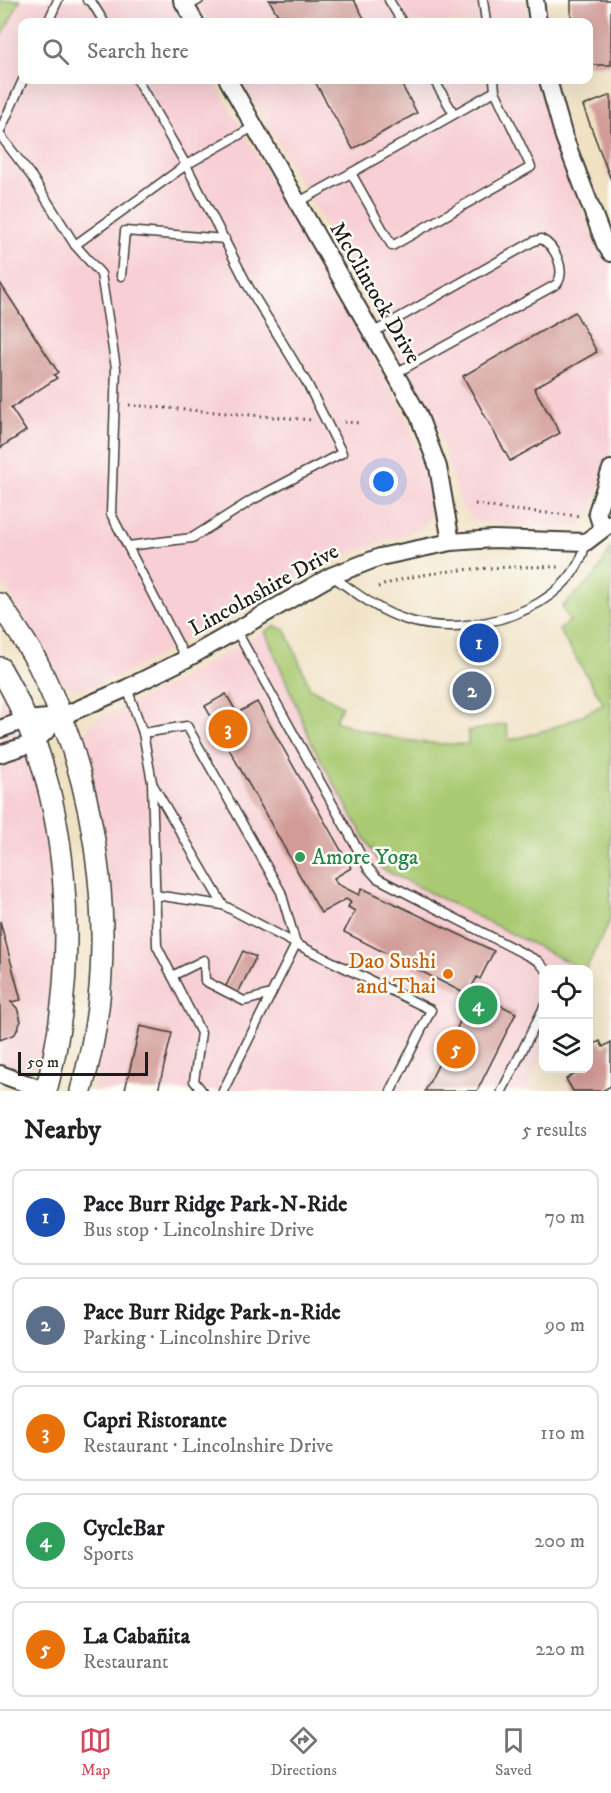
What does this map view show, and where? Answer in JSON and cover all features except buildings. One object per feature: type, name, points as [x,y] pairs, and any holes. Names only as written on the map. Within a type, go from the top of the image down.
[{"type":"street","points":[[535,0],[537,18]]},
{"type":"street","points":[[189,2],[194,18]]},
{"type":"street","name":"McClintock Drive","points":[[230,84],[297,203],[374,332],[430,441],[438,467],[451,542]]},
{"type":"street","points":[[549,84],[564,137],[611,253]]},
{"type":"street","points":[[586,542],[607,525],[597,512],[611,469]]},
{"type":"street","name":"Lincolnshire Drive","points":[[0,729],[25,720],[60,717],[127,688],[186,659],[331,576],[380,557],[451,542],[512,539],[586,542]]},
{"type":"street","points":[[0,604],[38,665],[60,717],[81,779],[94,842],[101,897],[102,956],[90,1059],[81,1091]]},
{"type":"street","points":[[0,668],[34,743],[57,831],[68,932],[64,1005],[46,1091],[0,1074]]},
{"type":"street","name":"Lincolnshire Drive","points":[[0,754],[34,743],[60,717]]},
{"type":"lane","points":[[50,18],[58,0]]},
{"type":"lane","points":[[87,0],[92,1],[102,18]]},
{"type":"lane","points":[[389,0],[400,18]]},
{"type":"lane","points":[[483,0],[485,18]]},
{"type":"lane","points":[[21,84],[0,133],[32,177],[75,245],[101,274],[116,368],[111,514],[186,659]]},
{"type":"lane","points":[[128,546],[192,538],[252,500],[342,453],[307,383],[248,286],[186,165],[139,84]]},
{"type":"lane","points":[[436,84],[454,114]]},
{"type":"lane","points":[[351,173],[392,246],[531,167],[495,91],[494,84]]},
{"type":"lane","points":[[297,203],[495,91]]},
{"type":"lane","points":[[75,245],[186,165],[255,126]]},
{"type":"lane","points":[[121,276],[125,231],[225,239]]},
{"type":"lane","points":[[374,332],[534,241],[541,239],[550,246],[562,269],[562,277],[557,284],[396,373]]},
{"type":"lane","points":[[331,576],[377,608],[410,621],[451,625],[490,622],[523,611],[565,583],[583,557],[586,542]]},
{"type":"lane","points":[[236,630],[368,868],[377,878],[538,961],[542,965]]},
{"type":"lane","points":[[127,688],[143,733],[152,782],[157,946],[201,1033],[194,1081],[202,1091]]},
{"type":"lane","points":[[143,733],[187,726],[281,892],[296,944],[223,1091]]},
{"type":"lane","points":[[152,782],[223,905]]},
{"type":"lane","points":[[155,895],[223,905],[296,944],[431,1010],[391,1091]]},
{"type":"lane","points":[[172,976],[204,960],[205,981],[244,1001],[271,994]]},
{"type":"lane","points":[[502,1091],[539,1015]]},
{"type":"path","points":[[129,405],[317,421]]},
{"type":"path","points":[[344,422],[360,423]]},
{"type":"path","points":[[476,504],[503,509],[574,515],[607,525]]},
{"type":"path","points":[[378,587],[398,579],[474,570],[559,567]]},
{"type":"shaded area","points":[[20,0],[168,0],[179,18],[18,18],[18,84],[216,84],[403,410],[426,468],[433,505],[427,523],[419,530],[335,559],[296,577],[140,666],[92,687],[78,690],[67,686],[54,675],[34,636],[0,580],[0,40]]},
{"type":"shaded area","points":[[196,0],[525,0],[527,18],[207,18]]},
{"type":"shaded area","points":[[244,84],[539,84],[552,132],[582,212],[602,257],[611,266],[611,454],[589,515],[582,524],[574,528],[477,523],[462,509],[439,430],[426,403]]},
{"type":"shaded area","points":[[265,631],[313,746],[382,869],[574,965],[539,965],[539,1061],[525,1091],[92,1091],[106,1030],[112,973],[112,915],[108,872],[83,740],[86,729],[94,720],[158,691]]},
{"type":"shaded area","points":[[0,689],[27,754],[38,789],[54,882],[58,950],[45,1056],[40,1064],[21,1072],[0,1066]]},
{"type":"green space","points":[[0,0],[20,0],[0,40]]},
{"type":"green space","points":[[611,548],[611,918],[588,965],[574,965],[382,869],[313,746],[265,631],[275,626],[286,630],[310,688],[342,706],[335,721],[384,736],[434,744],[468,744],[468,731],[506,724],[509,740],[558,726],[604,704],[559,630],[570,621],[562,607],[595,576]]},
{"type":"place","name":"Pace Burr Ridge Park-N-Ride","points":[[479,643]]},
{"type":"place","name":"Pace Burr Ridge Park-n-Ride","points":[[472,691]]},
{"type":"place","name":"Capri Ristorante","points":[[228,729]]},
{"type":"place","name":"Amore Yoga","points":[[300,857]]},
{"type":"place","name":"Dao Sushi and Thai","points":[[448,974]]},
{"type":"place","name":"CycleBar","points":[[478,1005]]},
{"type":"place","name":"La Cabañita","points":[[456,1049]]}]
